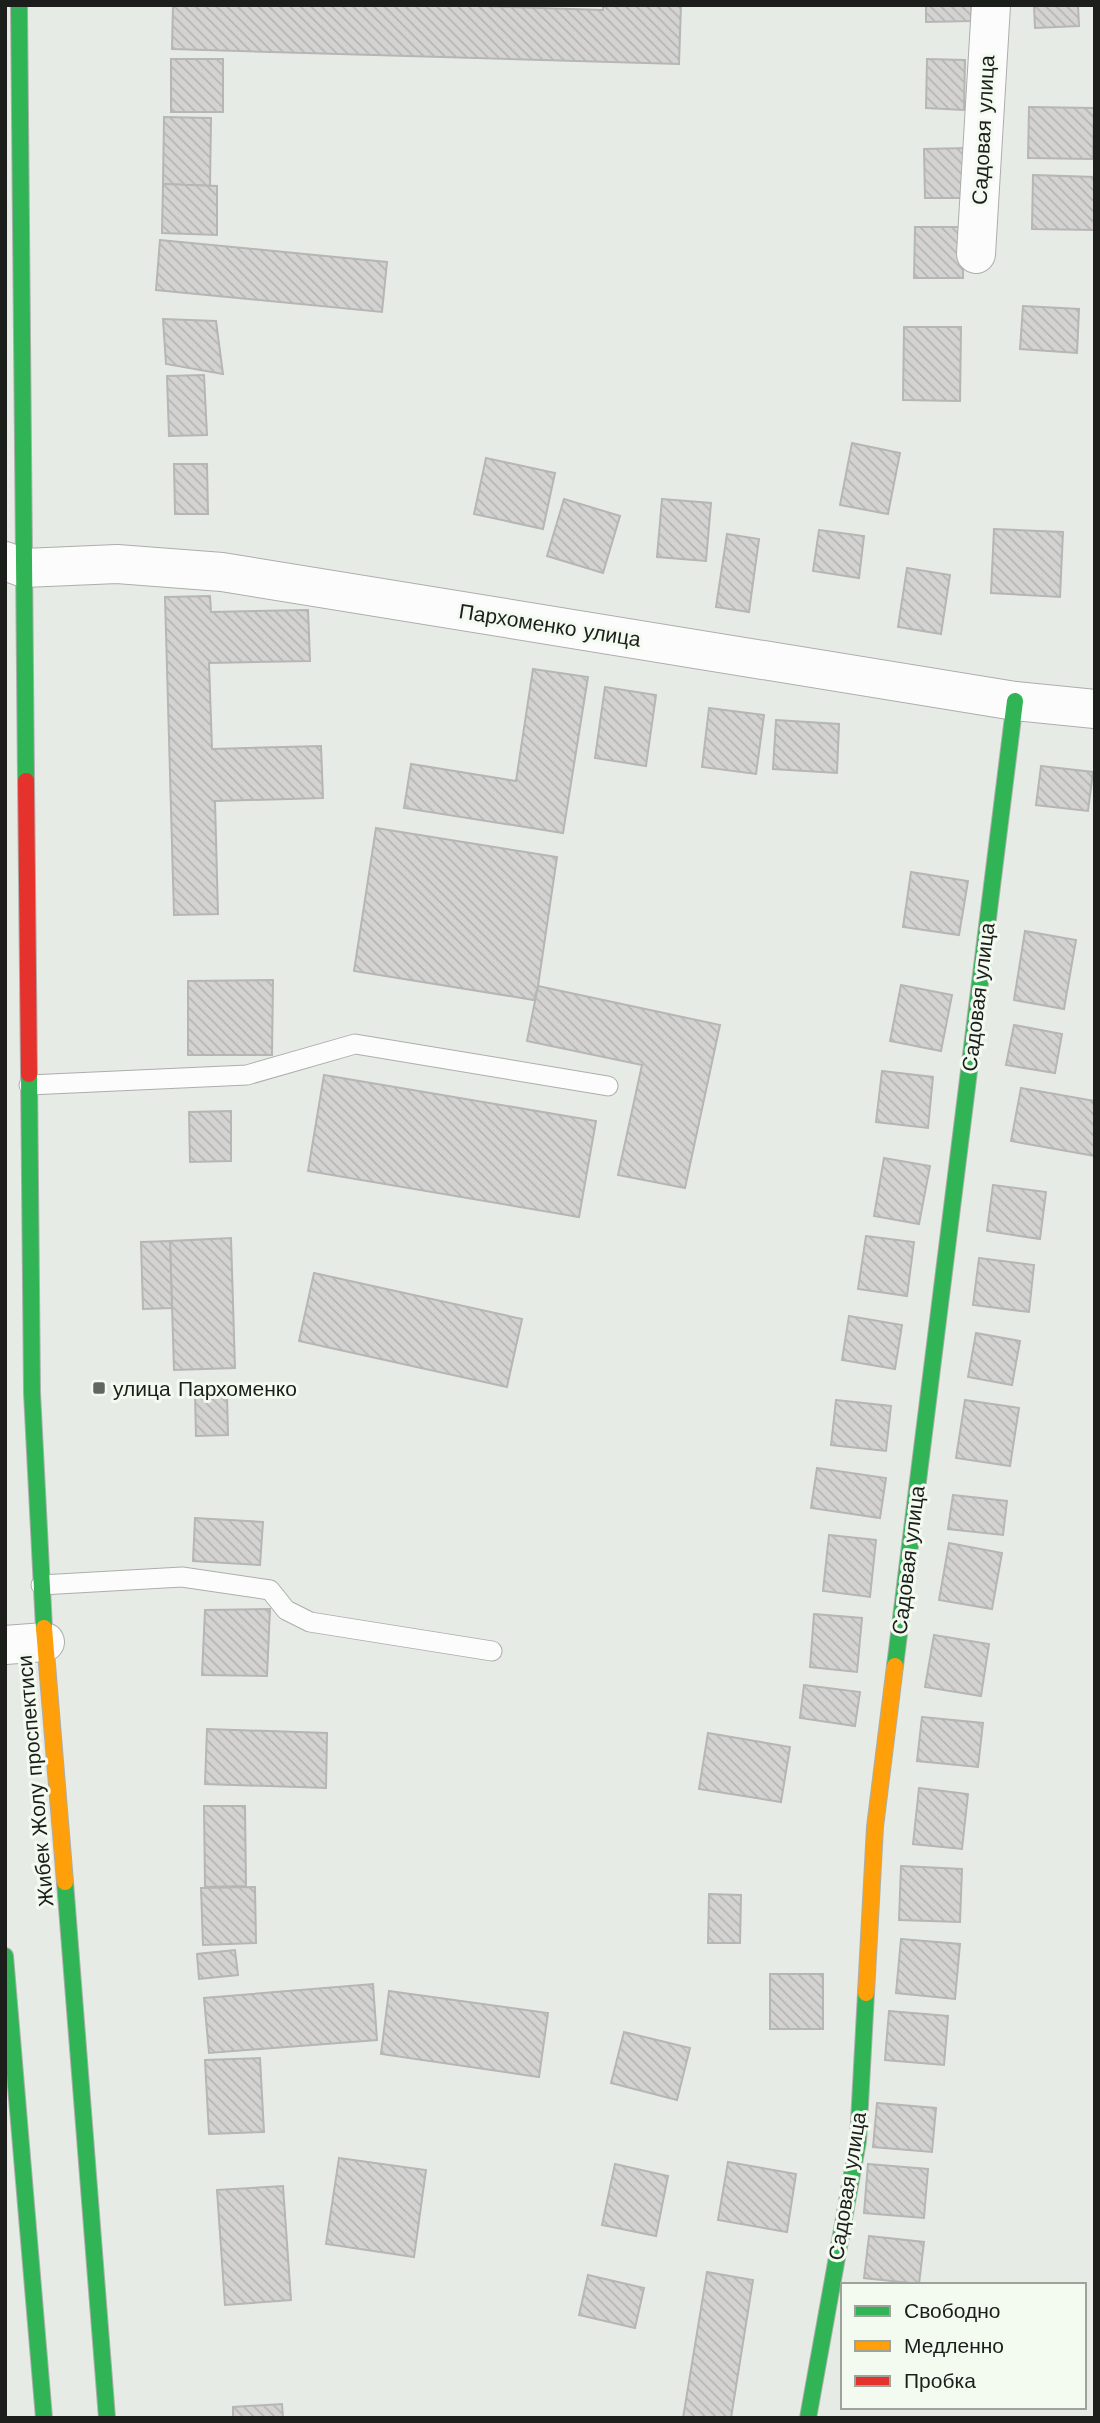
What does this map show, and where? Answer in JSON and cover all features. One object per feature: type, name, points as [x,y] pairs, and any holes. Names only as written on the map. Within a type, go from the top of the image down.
[{"type":"main road","name":"Жибек Жолу проспектиси","points":[[19,5],[15,564],[29,1085],[31,1338],[45,1642],[107,2418]]},
{"type":"main road","name":"Садовая улица","points":[[808,2418],[858,2141],[875,1827],[1015,701]]},
{"type":"main road","points":[[5,1956],[44,2418]]},
{"type":"street","name":"Садовая улица","points":[[976,254],[991,5]]},
{"type":"street","name":"Пархоменко улица","points":[[15,564],[117,564],[222,572],[1015,701],[1095,709]]},
{"type":"street","points":[[5,1645],[45,1642]]},
{"type":"lane","points":[[29,1085],[247,1075],[355,1044],[608,1086]]},
{"type":"lane","points":[[41,1585],[182,1577],[270,1590],[286,1610],[310,1622],[492,1651]]},
{"type":"building","points":[[173,5],[444,5],[603,10],[603,5],[681,5],[679,64],[172,49]]},
{"type":"building","points":[[926,5],[971,5],[972,21],[926,22]]},
{"type":"building","points":[[1034,5],[1078,5],[1079,26],[1035,28]]},
{"type":"building","points":[[171,59],[223,59],[223,112],[171,112]]},
{"type":"building","points":[[927,59],[965,60],[964,110],[926,108]]},
{"type":"building","points":[[1029,107],[1094,108],[1093,159],[1028,158]]},
{"type":"building","points":[[164,117],[211,118],[210,186],[163,184]]},
{"type":"building","points":[[967,148],[968,198],[925,198],[924,149]]},
{"type":"building","points":[[1033,175],[1095,177],[1095,230],[1032,229]]},
{"type":"building","points":[[163,184],[217,186],[217,235],[162,233]]},
{"type":"building","points":[[915,227],[963,227],[963,278],[914,278]]},
{"type":"building","points":[[160,240],[387,262],[382,312],[156,290]]},
{"type":"building","points":[[1023,306],[1079,309],[1077,353],[1020,349]]},
{"type":"building","points":[[163,319],[216,321],[223,374],[166,364]]},
{"type":"building","points":[[904,327],[961,327],[960,401],[903,400]]},
{"type":"building","points":[[204,375],[207,435],[169,436],[167,376]]},
{"type":"building","points":[[852,443],[900,453],[888,514],[840,505]]},
{"type":"building","points":[[486,458],[555,473],[543,529],[474,514]]},
{"type":"building","points":[[174,464],[207,464],[208,514],[175,514]]},
{"type":"building","points":[[564,499],[620,516],[603,573],[547,556]]},
{"type":"building","points":[[662,499],[711,503],[706,561],[657,557]]},
{"type":"building","points":[[994,529],[1063,532],[1060,597],[991,593]]},
{"type":"building","points":[[819,530],[864,536],[859,578],[813,571]]},
{"type":"building","points":[[727,534],[759,539],[749,612],[716,607]]},
{"type":"building","points":[[907,568],[950,575],[941,634],[898,627]]},
{"type":"building","points":[[210,596],[211,612],[308,610],[310,661],[209,663],[212,749],[321,746],[323,798],[215,801],[218,914],[174,915],[165,597]]},
{"type":"building","points":[[533,669],[588,677],[563,833],[404,808],[411,764],[516,781]]},
{"type":"building","points":[[605,687],[656,695],[646,766],[595,758]]},
{"type":"building","points":[[709,708],[764,715],[756,774],[702,767]]},
{"type":"building","points":[[776,720],[839,724],[837,773],[773,769]]},
{"type":"building","points":[[1041,766],[1093,772],[1088,811],[1036,805]]},
{"type":"building","points":[[376,828],[557,857],[534,1000],[354,971]]},
{"type":"building","points":[[911,872],[968,881],[959,935],[903,927]]},
{"type":"building","points":[[1025,931],[1076,940],[1064,1009],[1014,1000]]},
{"type":"building","points":[[273,980],[272,1055],[188,1055],[188,981]]},
{"type":"building","points":[[901,985],[952,995],[941,1051],[890,1041]]},
{"type":"building","points":[[538,986],[720,1025],[685,1188],[618,1175],[642,1065],[527,1041]]},
{"type":"building","points":[[1014,1025],[1062,1034],[1055,1073],[1006,1065]]},
{"type":"building","points":[[882,1071],[933,1077],[928,1128],[876,1122]]},
{"type":"building","points":[[324,1075],[596,1121],[579,1217],[308,1171]]},
{"type":"building","points":[[1021,1088],[1095,1101],[1095,1156],[1011,1141]]},
{"type":"building","points":[[231,1111],[231,1161],[190,1162],[189,1112]]},
{"type":"building","points":[[884,1158],[930,1166],[919,1224],[874,1216]]},
{"type":"building","points":[[993,1185],[1046,1192],[1040,1239],[987,1231]]},
{"type":"building","points":[[866,1236],[914,1242],[907,1296],[858,1289]]},
{"type":"building","points":[[231,1238],[235,1368],[174,1370],[170,1241]]},
{"type":"building","points":[[170,1241],[172,1308],[143,1309],[141,1242]]},
{"type":"building","points":[[979,1258],[1034,1265],[1029,1312],[973,1305]]},
{"type":"building","points":[[314,1273],[522,1319],[507,1387],[299,1341]]},
{"type":"building","points":[[849,1316],[902,1325],[895,1369],[842,1360]]},
{"type":"building","points":[[976,1333],[1020,1341],[1012,1385],[968,1377]]},
{"type":"building","points":[[195,1394],[227,1394],[228,1435],[196,1436]]},
{"type":"building","points":[[836,1400],[891,1406],[886,1451],[831,1445]]},
{"type":"building","points":[[965,1400],[1019,1408],[1010,1466],[956,1458]]},
{"type":"building","points":[[817,1468],[886,1478],[880,1518],[811,1508]]},
{"type":"building","points":[[953,1495],[1007,1501],[1003,1535],[948,1529]]},
{"type":"building","points":[[195,1518],[263,1522],[260,1565],[193,1561]]},
{"type":"building","points":[[829,1535],[876,1540],[870,1597],[823,1591]]},
{"type":"building","points":[[949,1543],[1002,1553],[992,1609],[939,1600]]},
{"type":"building","points":[[270,1609],[267,1676],[202,1675],[205,1610]]},
{"type":"building","points":[[814,1614],[862,1618],[857,1672],[810,1667]]},
{"type":"building","points":[[934,1635],[989,1644],[981,1696],[925,1687]]},
{"type":"building","points":[[804,1685],[860,1692],[855,1726],[800,1718]]},
{"type":"building","points":[[922,1717],[983,1723],[978,1767],[917,1761]]},
{"type":"building","points":[[207,1729],[327,1733],[326,1788],[205,1784]]},
{"type":"building","points":[[708,1733],[790,1747],[781,1802],[699,1789]]},
{"type":"building","points":[[919,1788],[968,1794],[962,1849],[913,1844]]},
{"type":"building","points":[[204,1806],[245,1806],[246,1886],[205,1887]]},
{"type":"building","points":[[901,1866],[962,1869],[960,1922],[899,1920]]},
{"type":"building","points":[[255,1887],[256,1943],[203,1945],[201,1888]]},
{"type":"building","points":[[709,1894],[741,1895],[740,1943],[708,1943]]},
{"type":"building","points":[[901,1939],[960,1944],[955,1999],[896,1993]]},
{"type":"building","points":[[235,1950],[238,1975],[199,1979],[197,1954]]},
{"type":"building","points":[[770,1974],[823,1974],[823,2029],[770,2029]]},
{"type":"building","points":[[373,1984],[377,2040],[209,2053],[204,1998]]},
{"type":"building","points":[[389,1991],[548,2013],[539,2077],[381,2054]]},
{"type":"building","points":[[889,2011],[948,2016],[944,2065],[885,2060]]},
{"type":"building","points":[[624,2032],[690,2048],[677,2100],[611,2083]]},
{"type":"building","points":[[260,2058],[264,2132],[209,2134],[205,2060]]},
{"type":"building","points":[[877,2103],[936,2108],[932,2152],[873,2147]]},
{"type":"building","points":[[339,2158],[426,2170],[414,2257],[326,2244]]},
{"type":"building","points":[[728,2162],[796,2174],[787,2232],[718,2220]]},
{"type":"building","points":[[615,2164],[668,2176],[656,2236],[602,2225]]},
{"type":"building","points":[[868,2164],[928,2169],[924,2218],[864,2213]]},
{"type":"building","points":[[283,2186],[291,2300],[225,2305],[217,2190]]},
{"type":"building","points":[[869,2236],[924,2242],[919,2283],[864,2278]]},
{"type":"building","points":[[707,2272],[753,2280],[731,2418],[683,2418]]},
{"type":"building","points":[[588,2275],[644,2288],[635,2328],[579,2315]]},
{"type":"building","points":[[282,2404],[283,2418],[233,2418],[233,2407]]},
{"type":"traffic: fast","points":[[19,5],[26,781]]},
{"type":"traffic: fast","points":[[895,1666],[1015,701]]},
{"type":"traffic: fast","points":[[29,1074],[32,1393],[44,1628]]},
{"type":"traffic: fast","points":[[65,1882],[107,2418]]},
{"type":"traffic: fast","points":[[5,1956],[44,2418]]},
{"type":"traffic: fast","points":[[808,2418],[858,2141],[866,1993]]},
{"type":"traffic: slow","points":[[44,1628],[65,1882]]},
{"type":"traffic: slow","points":[[866,1993],[875,1827],[895,1666]]},
{"type":"traffic: jam","points":[[26,781],[29,1074]]},
{"type":"place","name":"улица Пархоменко","points":[[99,1388]]}]
